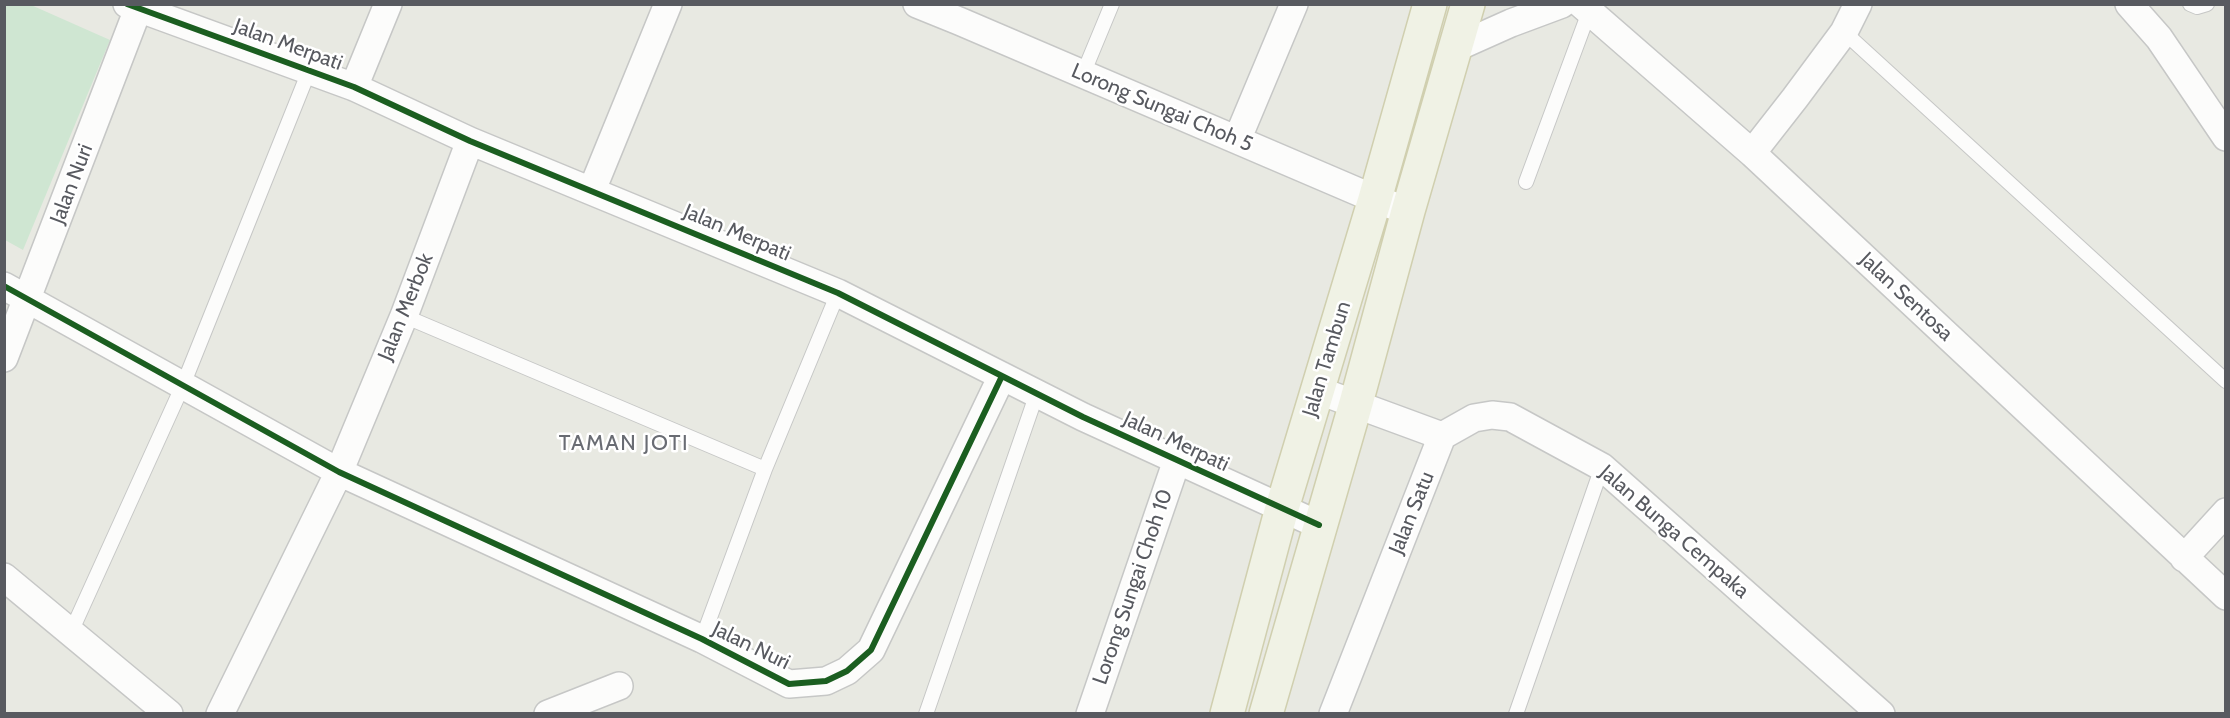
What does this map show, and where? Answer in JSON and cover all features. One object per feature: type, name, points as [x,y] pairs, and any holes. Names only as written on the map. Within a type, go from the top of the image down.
[{"type":"main road","name":"Jalan Tambun","points":[[1227,714],[1282,508],[1375,199],[1430,4]]},
{"type":"main road","name":"Jalan Tambun","points":[[1266,714],[1468,4]]},
{"type":"street","points":[[354,87],[388,4]]},
{"type":"street","points":[[592,190],[668,4]]},
{"type":"street","name":"Lorong Sungai Choh 5","points":[[917,4],[962,13],[1083,74],[1408,211]]},
{"type":"street","points":[[1237,140],[1294,4]]},
{"type":"street","points":[[1455,48],[1511,23],[1562,4]]},
{"type":"street","points":[[1752,153],[1844,32],[1858,4]]},
{"type":"street","points":[[2129,4],[2159,38],[2226,137]]},
{"type":"street","name":"Jalan Merpati","points":[[133,7],[354,87],[470,141],[838,293],[1037,393],[1319,525]]},
{"type":"street","name":"Jalan Nuri","points":[[4,358],[28,300],[133,7]]},
{"type":"street","name":"Jalan Sentosa","points":[[1587,7],[1752,153],[2226,596]]},
{"type":"street","name":"Jalan Merbok","points":[[220,714],[339,472],[404,316],[470,141]]},
{"type":"street","name":"Jalan Nuri","points":[[4,286],[339,472],[702,639],[789,684],[826,681],[847,671],[871,650],[1002,376]]},
{"type":"street","points":[[1317,390],[1442,436]]},
{"type":"street","name":"Jalan Bunga Cempaka","points":[[1442,436],[1474,418],[1492,415],[1510,417],[1602,467],[1870,710]]},
{"type":"street","name":"Jalan Satu","points":[[1333,714],[1442,436]]},
{"type":"street","name":"Lorong Sungai Choh 10","points":[[1090,714],[1177,460]]},
{"type":"street","points":[[2184,558],[2226,512]]},
{"type":"street","points":[[4,577],[169,714]]},
{"type":"street","points":[[548,714],[619,686]]},
{"type":"lane","points":[[1083,74],[1112,4]]},
{"type":"lane","points":[[2190,4],[2197,7],[2207,4]]},
{"type":"lane","points":[[1526,182],[1587,7]]},
{"type":"lane","points":[[1844,32],[2226,381]]},
{"type":"lane","points":[[71,632],[183,385],[309,71]]},
{"type":"lane","points":[[702,639],[765,469],[838,293]]},
{"type":"lane","points":[[404,316],[765,469]]},
{"type":"lane","points":[[926,714],[1037,393]]},
{"type":"lane","points":[[1516,714],[1602,467]]},
{"type":"green space","points":[[5,4],[31,5],[110,40],[23,250],[5,240]]},
{"type":"cycle path","points":[[127,4],[354,87],[470,141],[838,293],[1083,417],[1319,525]]},
{"type":"cycle path","points":[[4,286],[339,472],[702,639],[789,684],[826,681],[847,671],[871,650],[1002,376]]},
{"type":"district","name":"TAMAN JOTI","points":[[624,444]]}]
